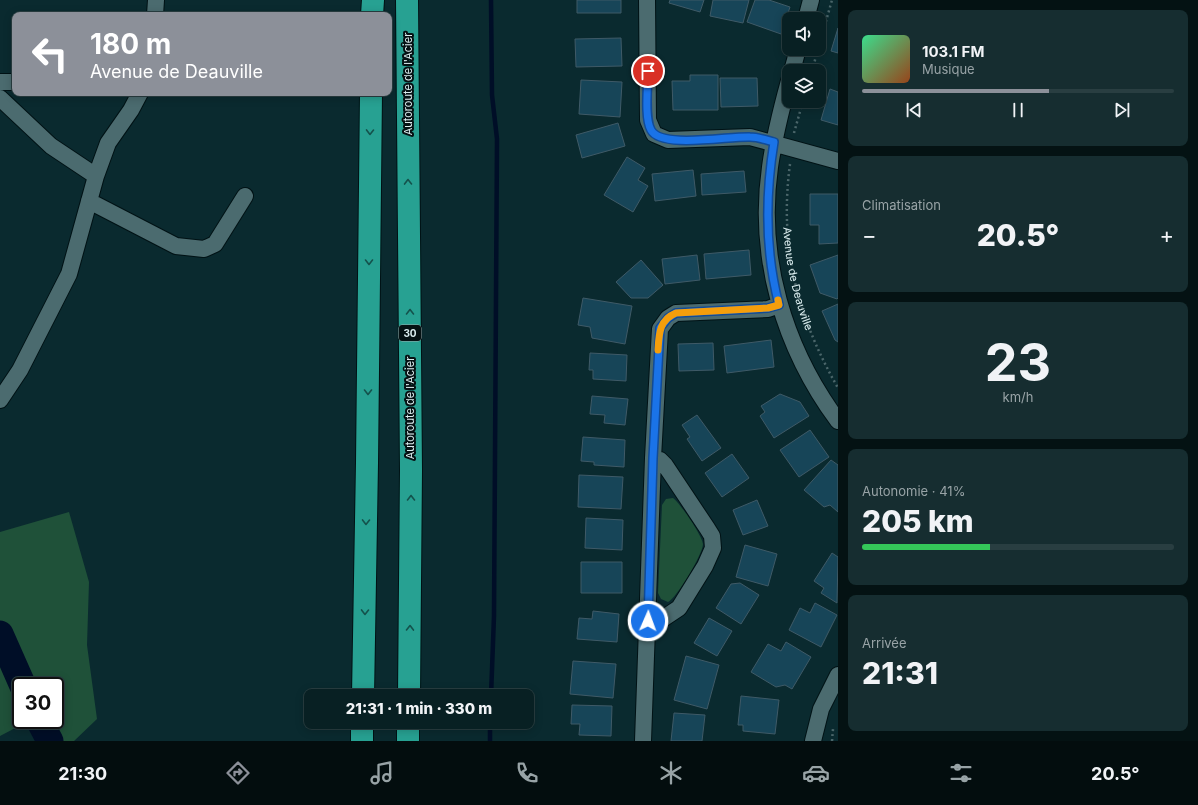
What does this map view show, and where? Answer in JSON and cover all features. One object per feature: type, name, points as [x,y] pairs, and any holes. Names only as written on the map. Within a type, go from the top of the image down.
[{"type":"highway","points":[[372,12],[373,0]]},
{"type":"highway","name":"Autoroute de l'Acier","points":[[407,0],[411,470],[409,689]]},
{"type":"highway","points":[[363,689],[368,463],[371,96]]},
{"type":"highway","points":[[362,729],[362,741]]},
{"type":"highway","points":[[408,729],[408,741]]},
{"type":"street","points":[[155,12],[156,0]]},
{"type":"street","points":[[647,0],[648,120],[654,134],[668,140],[750,137],[774,142],[838,161]]},
{"type":"street","points":[[808,12],[811,0]]},
{"type":"street","points":[[0,82],[12,82]]},
{"type":"street","points":[[0,400],[20,370],[69,274],[88,201],[108,143],[131,110],[138,96]]},
{"type":"street","points":[[0,98],[51,146],[96,176]]},
{"type":"street","name":"Avenue de Deauville","points":[[782,108],[774,142],[770,168],[767,219],[770,258],[779,305],[793,343],[807,374],[821,398],[838,421]]},
{"type":"street","points":[[88,201],[176,246],[204,249],[215,244],[246,196]]},
{"type":"street","points":[[643,741],[659,333],[665,321],[676,313],[768,308],[779,305]]},
{"type":"street","points":[[648,621],[661,620],[678,608],[705,566],[710,556],[713,542],[707,528],[665,465],[660,460],[653,458]]},
{"type":"street","points":[[814,741],[821,709],[838,675]]},
{"type":"path","points":[[826,21],[832,0]]},
{"type":"path","points":[[794,134],[802,108]]},
{"type":"path","name":"Avenue de Deauville","points":[[790,163],[786,206],[793,278],[810,331],[821,358],[838,388]]},
{"type":"path","points":[[832,741],[834,724]]},
{"type":"green space","points":[[673,498],[690,520],[699,534],[703,544],[699,557],[688,576],[677,593],[668,602],[661,599],[658,593],[662,505],[666,499]]},
{"type":"green space","points":[[69,512],[89,582],[87,645],[97,719],[74,741],[50,741],[28,729],[64,729],[64,677],[12,677],[12,729],[13,729],[0,736],[0,532]]},
{"type":"building","points":[[577,0],[621,0],[621,13],[577,13]]},
{"type":"building","points":[[670,0],[704,0],[700,12],[669,3]]},
{"type":"building","points":[[713,0],[749,0],[743,23],[710,16]]},
{"type":"building","points":[[755,0],[769,0],[790,7],[788,12],[782,12],[781,34],[747,22]]},
{"type":"building","points":[[838,28],[838,53],[831,51]]},
{"type":"building","points":[[621,38],[622,66],[576,67],[575,39]]},
{"type":"building","points":[[690,75],[718,75],[718,110],[673,110],[672,81],[690,81]]},
{"type":"building","points":[[720,78],[757,78],[758,106],[721,107]]},
{"type":"building","points":[[581,80],[622,82],[620,117],[579,114]]},
{"type":"building","points":[[830,89],[838,92],[838,125],[821,120],[824,108],[826,108]]},
{"type":"building","points":[[618,123],[625,146],[582,158],[576,135]]},
{"type":"building","points":[[627,157],[645,168],[638,180],[648,186],[633,212],[604,195]]},
{"type":"building","points":[[693,170],[696,196],[655,201],[652,174]]},
{"type":"building","points":[[744,171],[746,192],[702,195],[701,174]]},
{"type":"building","points":[[810,194],[838,194],[838,243],[819,244],[819,225],[810,225]]},
{"type":"building","points":[[749,250],[751,275],[706,279],[704,254]]},
{"type":"building","points":[[697,255],[700,280],[665,284],[662,259]]},
{"type":"building","points":[[838,255],[837,299],[820,293],[810,265]]},
{"type":"building","points":[[641,260],[663,285],[648,298],[631,298],[616,282]]},
{"type":"building","points":[[583,298],[632,306],[625,344],[592,338],[590,327],[578,325]]},
{"type":"building","points":[[838,304],[838,342],[835,340],[822,311]]},
{"type":"building","points":[[771,340],[774,367],[727,373],[724,346]]},
{"type":"building","points":[[713,343],[714,370],[679,371],[678,344]]},
{"type":"building","points":[[590,353],[627,355],[626,381],[593,379],[593,370],[589,370]]},
{"type":"building","points":[[780,394],[800,402],[809,416],[774,438],[760,416],[765,412],[761,406]]},
{"type":"building","points":[[592,396],[628,399],[625,425],[604,423],[605,415],[590,414]]},
{"type":"building","points":[[697,415],[721,448],[702,461],[687,439],[690,437],[682,425]]},
{"type":"building","points":[[810,430],[829,457],[799,477],[780,450]]},
{"type":"building","points":[[583,437],[625,440],[624,467],[594,465],[594,462],[581,461]]},
{"type":"building","points":[[732,454],[749,478],[722,497],[705,473]]},
{"type":"building","points":[[831,460],[838,465],[838,512],[830,505],[824,507],[804,490]]},
{"type":"building","points":[[579,475],[623,477],[621,509],[578,507]]},
{"type":"building","points":[[757,500],[768,526],[743,535],[733,510]]},
{"type":"building","points":[[586,518],[623,520],[622,550],[585,548]]},
{"type":"building","points":[[745,545],[777,554],[768,586],[736,577]]},
{"type":"building","points":[[832,553],[838,557],[837,603],[821,593],[824,588],[814,581]]},
{"type":"building","points":[[581,562],[622,562],[622,593],[581,593]]},
{"type":"building","points":[[740,583],[759,595],[741,624],[716,608],[731,584]]},
{"type":"building","points":[[815,603],[837,615],[821,647],[789,630],[800,608],[810,613]]},
{"type":"building","points":[[593,611],[619,614],[617,642],[577,639],[579,618],[592,619]]},
{"type":"building","points":[[709,618],[732,631],[717,656],[694,643]]},
{"type":"building","points":[[786,642],[811,657],[792,689],[785,685],[776,687],[751,672],[768,644],[781,651]]},
{"type":"building","points":[[686,656],[719,665],[707,709],[674,700]]},
{"type":"building","points":[[573,661],[616,664],[613,698],[570,694]]},
{"type":"building","points":[[741,696],[779,700],[775,734],[743,731],[743,725],[738,725]]},
{"type":"building","points":[[572,705],[612,706],[611,736],[579,735],[580,724],[571,724]]},
{"type":"building","points":[[674,713],[705,715],[702,741],[671,741]]},
{"type":"waterway","points":[[491,0],[492,95],[497,139],[494,616],[491,689]]},
{"type":"waterway","points":[[0,634],[19,677]]},
{"type":"waterway","points":[[44,729],[50,741]]},
{"type":"waterway","points":[[490,729],[490,741]]},
{"type":"slow traffic","points":[[658,350],[660,328],[668,318],[676,313],[768,308],[779,305],[778,300]]},
{"type":"route","points":[[648,71],[648,120],[654,134],[668,140],[750,137],[774,142],[767,196],[767,226],[772,275],[779,305],[768,308],[680,312],[668,318],[660,328],[653,458],[648,621]]}]
